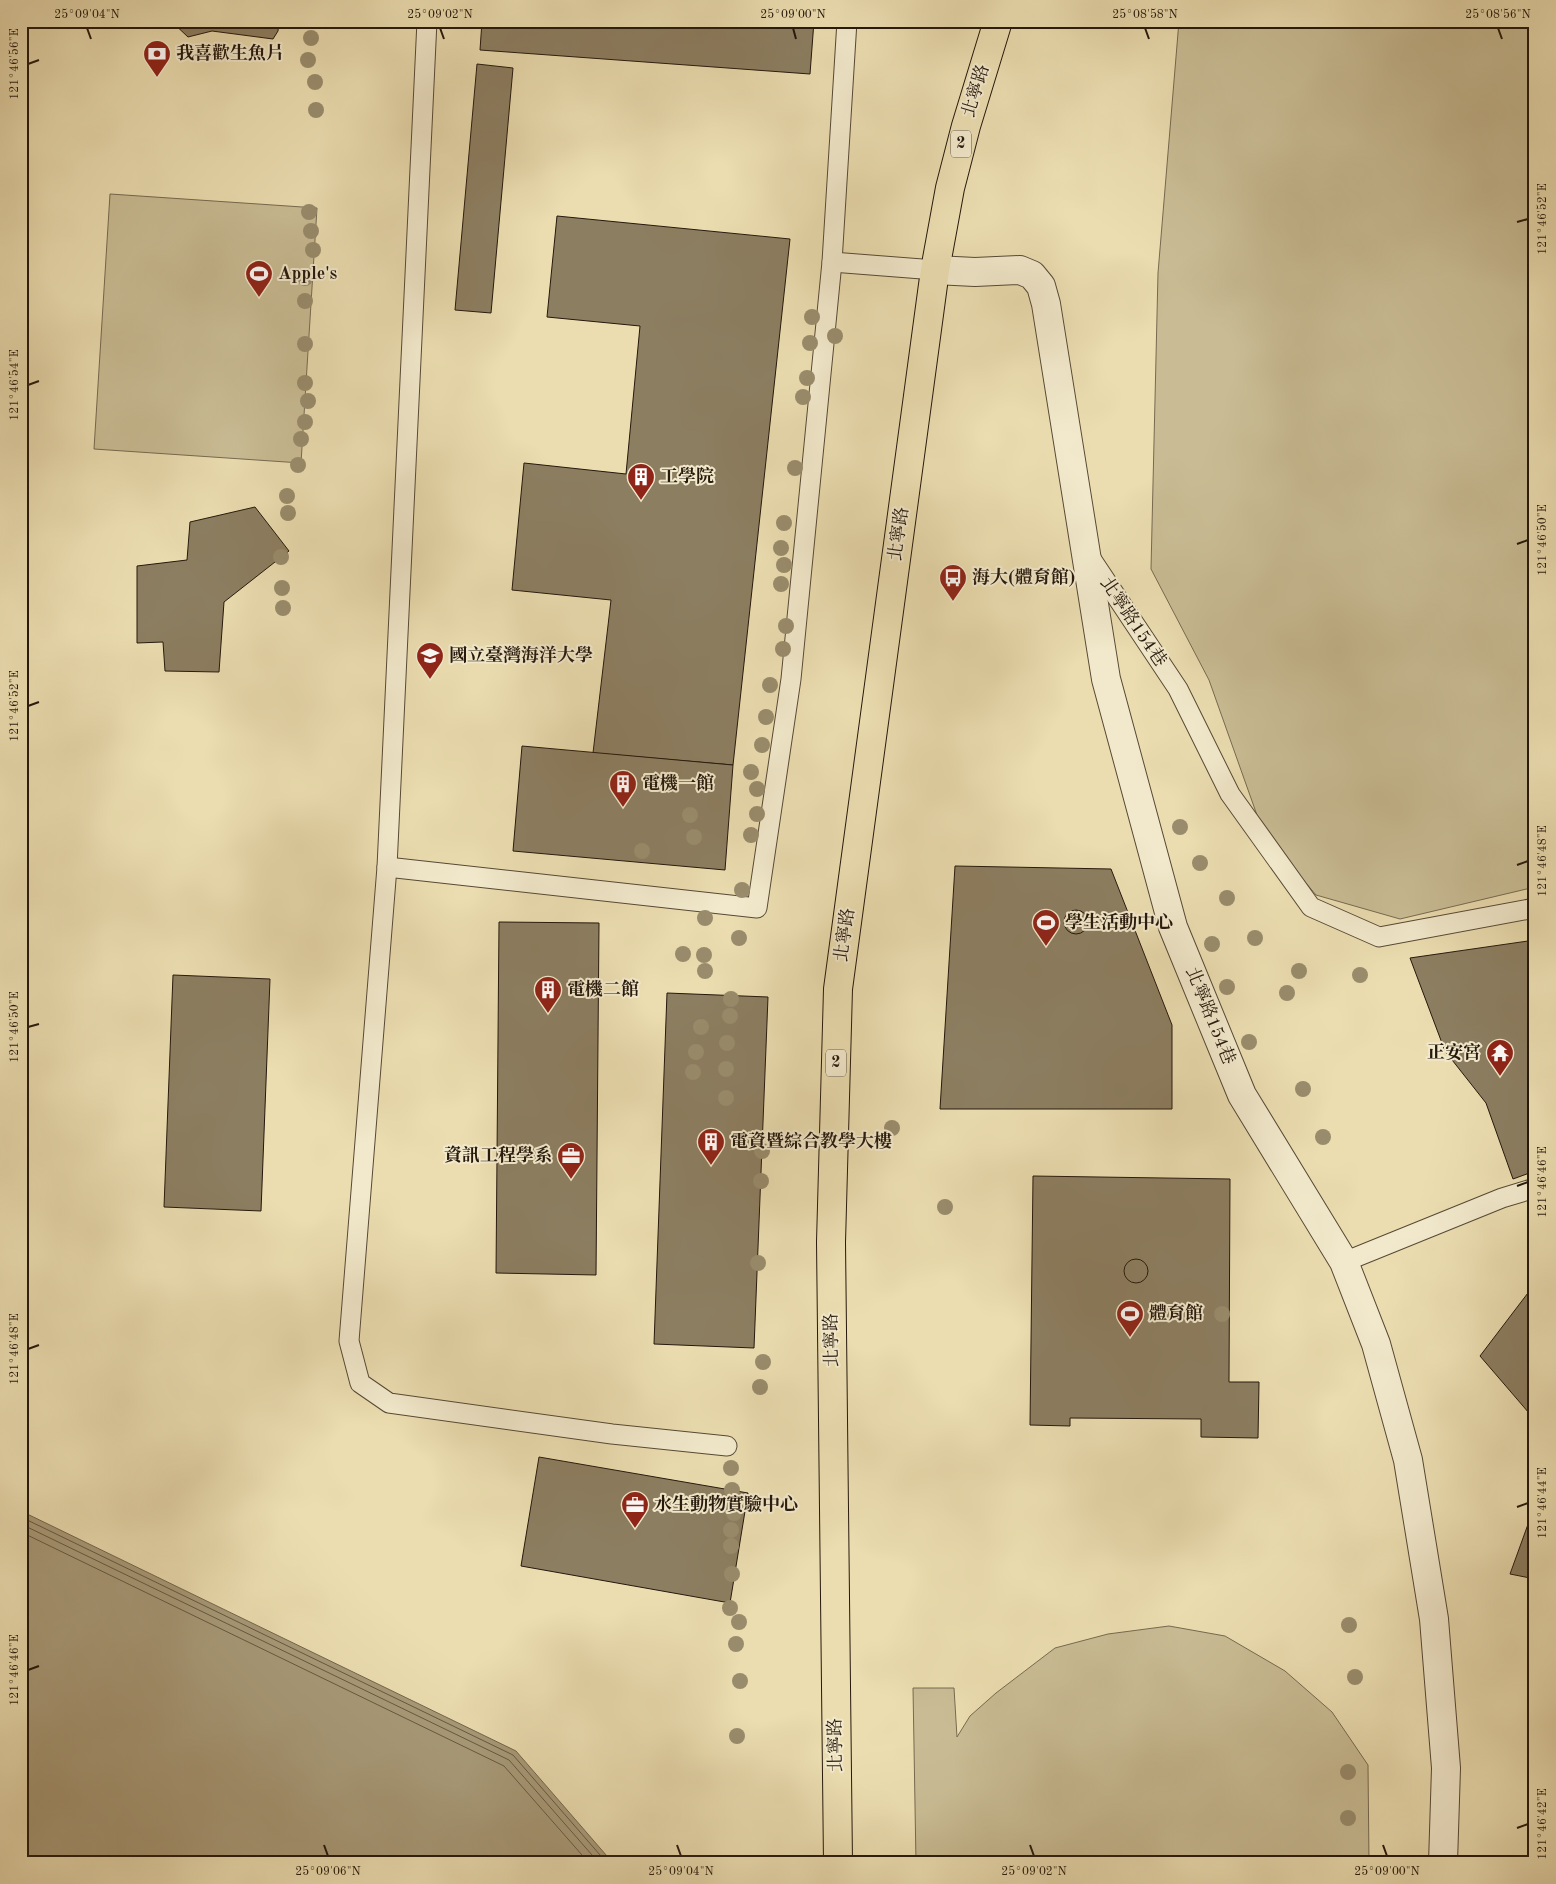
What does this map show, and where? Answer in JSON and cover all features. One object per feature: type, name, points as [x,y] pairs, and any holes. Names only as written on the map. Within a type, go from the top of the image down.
[{"type":"main road","name":"北寧路","points":[[838,1863],[831,1242],[838,989],[935,270],[950,188],[966,126],[998,21]]},
{"type":"street","name":"北寧路154巷","points":[[935,270],[975,272],[1020,270],[1032,275],[1041,286],[1046,304],[1106,679],[1173,927],[1242,1095],[1344,1262],[1376,1344],[1408,1460],[1434,1619],[1446,1768],[1444,1863]]},
{"type":"lane","points":[[428,21],[387,867],[349,1341],[360,1384],[389,1403],[612,1434],[727,1446]]},
{"type":"lane","points":[[387,867],[757,908],[791,679],[832,262],[848,21]]},
{"type":"lane","points":[[832,262],[935,270]]},
{"type":"lane","name":"北寧路154巷","points":[[1084,548],[1178,689],[1230,794],[1311,907],[1379,937],[1535,908]]},
{"type":"lane","points":[[1344,1262],[1502,1198],[1535,1188]]},
{"type":"shaded area","points":[[1179,21],[1535,21],[1535,887],[1400,919],[1316,895],[1263,832],[1209,680],[1151,569],[1158,273]]},
{"type":"shaded area","points":[[110,194],[317,208],[301,463],[94,449]]},
{"type":"shaded area","points":[[1169,1626],[1225,1636],[1285,1671],[1332,1712],[1368,1765],[1369,1863],[916,1863],[913,1688],[954,1688],[957,1737],[970,1716],[996,1693],[1055,1648],[1108,1634]]},
{"type":"water","points":[[21,1511],[516,1751],[613,1863],[21,1863]]},
{"type":"building","points":[[171,21],[279,21],[278,31],[273,39],[212,31],[188,37]]},
{"type":"building","points":[[482,21],[814,21],[810,74],[480,50]]},
{"type":"building","points":[[477,64],[513,68],[491,313],[455,310]]},
{"type":"building","name":"工學院","points":[[557,216],[790,239],[733,765],[593,753],[611,600],[512,590],[524,463],[626,474],[640,326],[547,317]]},
{"type":"building","points":[[255,507],[289,551],[224,602],[219,672],[165,671],[163,642],[137,643],[137,566],[187,560],[190,522]]},
{"type":"building","name":"電機一館","points":[[522,746],[733,765],[725,870],[513,851]]},
{"type":"building","name":"學生活動中心","points":[[955,866],[1111,869],[1172,1025],[1172,1109],[940,1109]]},
{"type":"building","points":[[1076,910],[1085,913],[1088,922],[1085,931],[1076,934],[1067,931],[1064,922],[1067,913]]},
{"type":"building","name":"電機二館","points":[[499,922],[599,923],[596,1275],[496,1273]]},
{"type":"building","name":"正安宮","points":[[1535,940],[1535,1171],[1513,1179],[1486,1103],[1445,1051],[1410,958]]},
{"type":"building","points":[[173,975],[270,979],[261,1211],[164,1207]]},
{"type":"building","name":"電資暨綜合教學大樓","points":[[667,993],[768,997],[754,1348],[654,1344]]},
{"type":"building","name":"體育館","points":[[1033,1176],[1230,1179],[1229,1382],[1259,1382],[1258,1438],[1201,1437],[1201,1419],[1070,1418],[1070,1426],[1030,1425]]},
{"type":"building","points":[[1136,1259],[1144,1263],[1148,1271],[1144,1279],[1136,1283],[1128,1279],[1124,1271],[1128,1263]]},
{"type":"building","points":[[1535,1286],[1535,1420],[1480,1356]]},
{"type":"building","name":"水生動物實驗中心","points":[[539,1457],[748,1493],[730,1603],[521,1566]]},
{"type":"building","points":[[1535,1505],[1535,1579],[1510,1574]]},
{"type":"building","points":[[1535,1838],[1535,1863],[1528,1863]]},
{"type":"place","name":"我喜歡生魚片","points":[[157,78]]},
{"type":"place","name":"Apple's","points":[[259,298]]},
{"type":"place","name":"工學院","points":[[641,501]]},
{"type":"place","name":"海大(體育館)","points":[[953,602]]},
{"type":"place","name":"國立臺灣海洋大學","points":[[430,680]]},
{"type":"place","name":"電機一館","points":[[623,808]]},
{"type":"place","name":"學生活動中心","points":[[1046,947]]},
{"type":"place","name":"電機二館","points":[[548,1014]]},
{"type":"place","name":"正安宮","points":[[1500,1077]]},
{"type":"place","name":"電資暨綜合教學大樓","points":[[711,1166]]},
{"type":"place","name":"資訊工程學系","points":[[571,1180]]},
{"type":"place","name":"體育館","points":[[1130,1338]]},
{"type":"place","name":"水生動物實驗中心","points":[[635,1529]]}]
